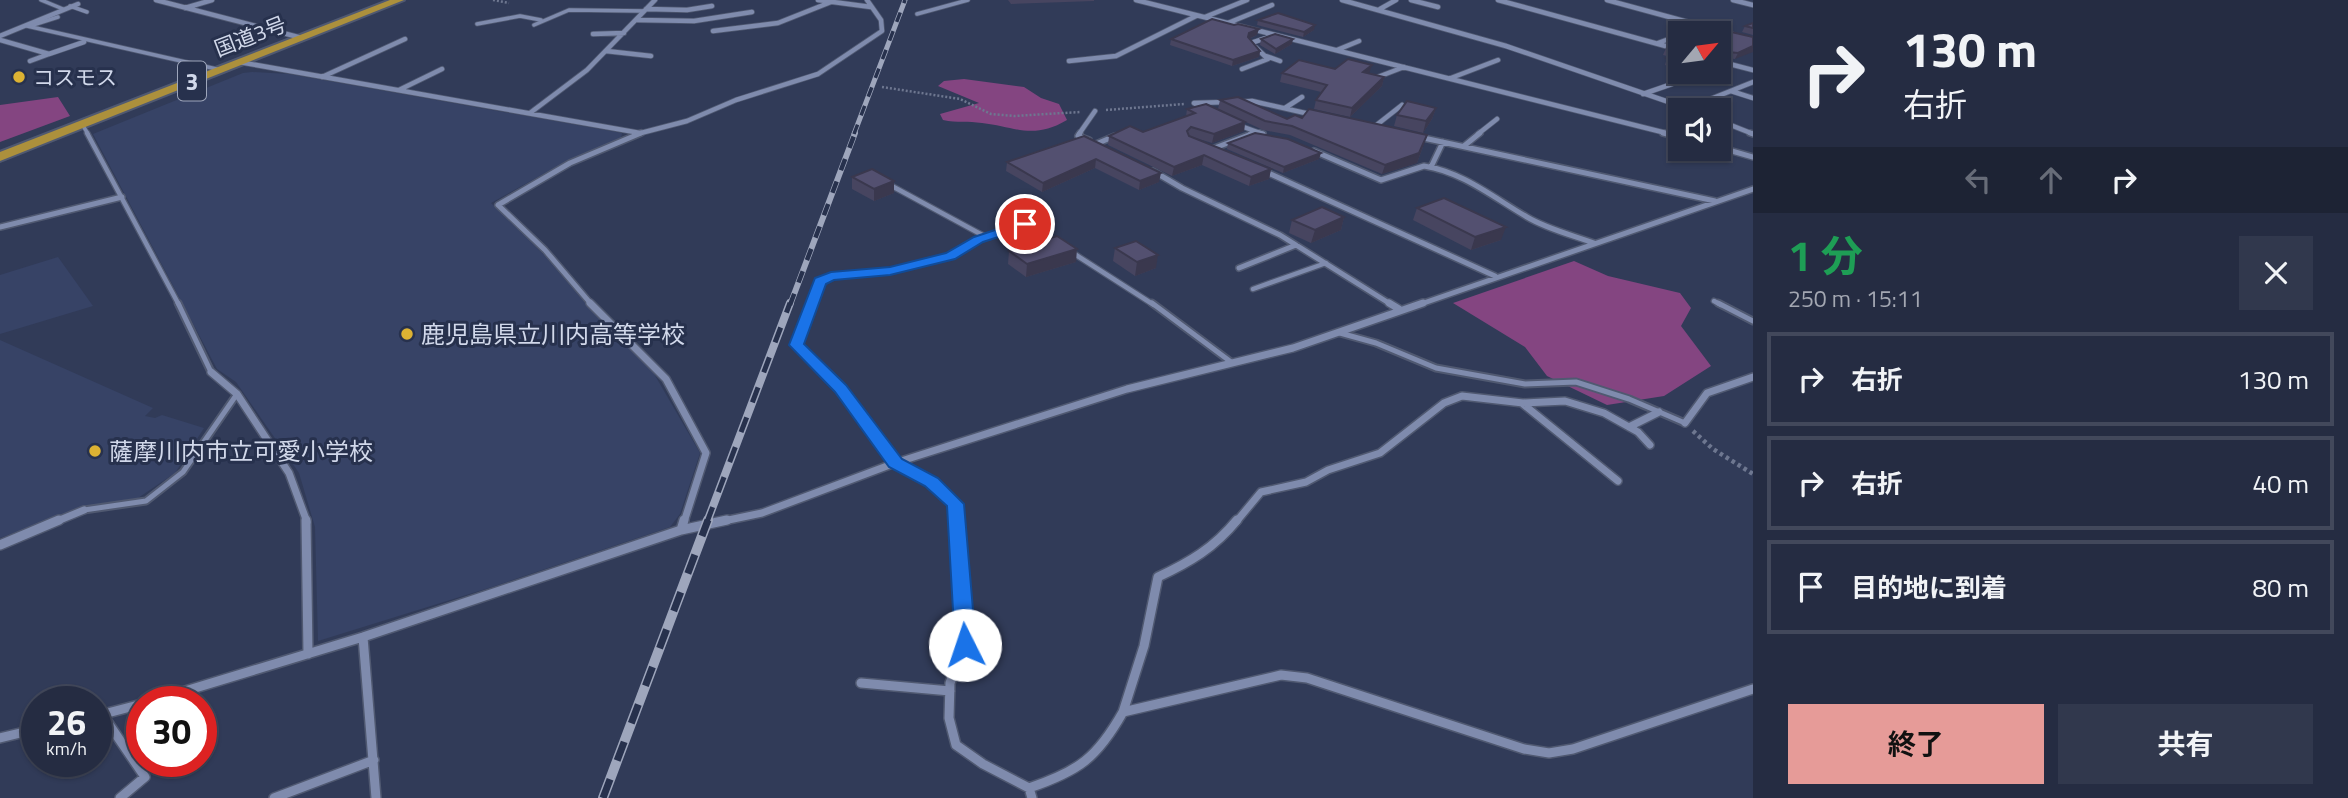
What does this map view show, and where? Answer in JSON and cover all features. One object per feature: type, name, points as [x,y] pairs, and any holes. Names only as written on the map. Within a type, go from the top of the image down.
[{"type":"highway","name":"国道3号","points":[[0,157],[399,0]]},
{"type":"street","points":[[156,0],[302,38]]},
{"type":"street","points":[[184,8],[212,0]]},
{"type":"street","points":[[530,113],[587,70],[655,0]]},
{"type":"street","points":[[818,0],[871,7]]},
{"type":"street","points":[[681,530],[706,453],[666,379],[586,299],[545,250],[498,205],[570,163],[640,133],[687,121],[736,100],[828,68],[882,31],[881,20],[867,0]]},
{"type":"street","points":[[1136,0],[1668,134]]},
{"type":"street","points":[[1205,18],[1247,0]]},
{"type":"street","points":[[1342,0],[1506,46],[1668,102]]},
{"type":"street","points":[[1380,9],[1396,0]]},
{"type":"street","points":[[1411,0],[1438,7]]},
{"type":"street","points":[[1499,0],[1668,47]]},
{"type":"street","points":[[1607,0],[1688,21]]},
{"type":"street","points":[[1733,0],[1753,5]]},
{"type":"street","points":[[713,32],[778,23],[831,2]]},
{"type":"street","points":[[0,38],[78,4]]},
{"type":"street","points":[[1227,24],[1272,5]]},
{"type":"street","points":[[645,10],[687,10],[712,6]]},
{"type":"street","points":[[637,20],[694,21],[752,12]]},
{"type":"street","points":[[1069,61],[1116,56],[1196,16]]},
{"type":"street","points":[[593,34],[625,33]]},
{"type":"street","points":[[1731,34],[1741,37]]},
{"type":"street","points":[[1273,35],[1251,43],[1265,56],[1280,61]]},
{"type":"street","points":[[0,38],[49,54]]},
{"type":"street","points":[[321,77],[405,39]]},
{"type":"street","points":[[1656,44],[1668,39]]},
{"type":"street","points":[[1336,51],[1359,41]]},
{"type":"street","points":[[30,61],[84,42]]},
{"type":"street","points":[[606,51],[651,57]]},
{"type":"street","points":[[1242,69],[1268,59],[1265,56]]},
{"type":"street","points":[[1451,78],[1498,60]]},
{"type":"street","points":[[239,62],[640,133]]},
{"type":"street","points":[[1731,64],[1753,70]]},
{"type":"street","points":[[1370,80],[1405,67]]},
{"type":"street","points":[[399,90],[442,69]]},
{"type":"street","points":[[1715,98],[1753,82]]},
{"type":"street","points":[[1643,94],[1672,84]]},
{"type":"street","points":[[1731,91],[1753,98]]},
{"type":"street","points":[[1284,108],[1302,97]]},
{"type":"street","points":[[1194,103],[1252,102],[1323,116]]},
{"type":"street","points":[[1194,103],[1218,115]]},
{"type":"street","points":[[1374,127],[1402,105]]},
{"type":"street","points":[[1096,111],[1078,136],[1107,149]]},
{"type":"street","points":[[1464,146],[1497,119]]},
{"type":"street","points":[[1230,121],[1266,135]]},
{"type":"street","points":[[1361,124],[1386,130]]},
{"type":"street","points":[[1731,125],[1753,134]]},
{"type":"street","points":[[1096,144],[1126,131]]},
{"type":"street","points":[[1212,149],[1254,132]]},
{"type":"street","points":[[1409,134],[1716,201]]},
{"type":"street","points":[[1431,167],[1443,142]]},
{"type":"street","points":[[1202,145],[1223,153]]},
{"type":"street","points":[[1311,150],[1381,180],[1424,166],[1431,167],[1468,180],[1530,219],[1595,243]]},
{"type":"street","points":[[1731,151],[1753,157]]},
{"type":"street","points":[[1141,165],[1296,245],[1399,309]]},
{"type":"street","points":[[1257,168],[1496,276]]},
{"type":"street","points":[[202,686],[363,637],[681,530],[762,513],[895,463],[1127,389],[1293,348],[1399,309],[1753,189]]},
{"type":"street","points":[[0,227],[122,197]]},
{"type":"street","points":[[1239,268],[1296,245]]},
{"type":"street","points":[[211,372],[237,394],[289,472],[308,526],[308,654]]},
{"type":"street","points":[[1685,423],[1707,393],[1753,377]]},
{"type":"street","points":[[895,463],[932,482],[955,504],[965,645],[950,683],[949,718],[956,745],[1031,793],[1073,774],[1092,760],[1123,712],[1144,651],[1158,578],[1196,559],[1220,541],[1261,492],[1306,482],[1328,470],[1380,453],[1444,403],[1462,396],[1523,403],[1565,401],[1604,413],[1629,427],[1650,445]]},
{"type":"street","points":[[1523,403],[1618,481]]},
{"type":"street","points":[[1629,427],[1659,412]]},
{"type":"street","points":[[0,545],[84,510]]},
{"type":"street","points":[[363,637],[376,798]]},
{"type":"street","points":[[1123,712],[1281,675],[1307,678],[1524,749],[1549,753],[1573,750],[1753,689]]},
{"type":"street","points":[[861,683],[950,691]]},
{"type":"street","points":[[0,738],[21,733]]},
{"type":"street","points":[[112,733],[145,777],[120,798]]},
{"type":"street","points":[[274,798],[374,760]]},
{"type":"lane","points":[[41,0],[63,9]]},
{"type":"lane","points":[[917,14],[968,0]]},
{"type":"lane","points":[[70,6],[87,12]]},
{"type":"lane","points":[[477,24],[520,16],[551,19],[569,9],[645,10]]},
{"type":"lane","points":[[28,26],[58,17]]},
{"type":"lane","points":[[534,25],[541,20]]},
{"type":"lane","points":[[28,26],[220,70]]},
{"type":"lane","points":[[82,124],[190,325],[211,372]]},
{"type":"lane","points":[[881,180],[985,237]]},
{"type":"lane","points":[[895,463],[841,388],[796,345],[820,281],[831,276],[890,271],[951,256],[985,237],[1025,224],[1058,244]]},
{"type":"lane","points":[[1070,251],[1137,292],[1231,362]]},
{"type":"lane","points":[[1253,289],[1326,264]]},
{"type":"lane","points":[[1714,301],[1753,321]]},
{"type":"lane","points":[[1336,332],[1377,343],[1436,369],[1525,384],[1576,382],[1629,399],[1685,423]]},
{"type":"lane","points":[[84,510],[146,501],[183,471],[237,394]]},
{"type":"path","points":[[882,87],[960,99],[992,114],[1003,115],[1194,103]]},
{"type":"path","points":[[1685,423],[1713,449],[1753,474]]},
{"type":"shaded area","name":"鹿児島県立川内高等学校","points":[[243,73],[289,74],[622,133],[621,139],[567,161],[491,203],[544,255],[581,298],[653,372],[700,453],[680,514],[670,527],[492,587],[318,641],[315,527],[299,473],[236,382],[217,369],[93,134]]},
{"type":"shaded area","points":[[964,79],[1024,87],[1041,98],[1059,104],[1067,120],[1034,131],[943,120],[940,114],[979,103],[938,86],[944,81]]},
{"type":"shaded area","points":[[58,97],[70,116],[0,142],[0,105]]},
{"type":"shaded area","points":[[58,257],[93,306],[0,334],[0,275]]},
{"type":"shaded area","points":[[1574,261],[1608,276],[1680,293],[1691,308],[1681,326],[1711,366],[1664,396],[1607,405],[1547,376],[1525,347],[1453,303]]},
{"type":"shaded area","name":"薩摩川内市立可愛小学校","points":[[0,340],[153,408],[145,416],[155,418],[162,415],[204,428],[175,473],[138,498],[87,506],[0,538]]},
{"type":"building","points":[[1278,13],[1315,25],[1304,32],[1258,20]]},
{"type":"building","points":[[1212,19],[1259,29],[1249,33],[1248,37],[1260,51],[1233,60],[1171,39]]},
{"type":"building","points":[[1731,32],[1753,37],[1753,46],[1738,53],[1731,52]]},
{"type":"building","points":[[1275,34],[1293,39],[1276,49],[1261,39]]},
{"type":"building","points":[[1348,59],[1372,65],[1363,72],[1384,77],[1352,108],[1316,100],[1327,85],[1282,73],[1299,60],[1335,69]]},
{"type":"building","points":[[1238,97],[1287,119],[1295,115],[1302,118],[1309,109],[1427,135],[1419,153],[1385,165],[1292,126],[1265,121],[1220,100]]},
{"type":"building","points":[[1407,101],[1436,108],[1426,121],[1397,115]]},
{"type":"building","points":[[1206,104],[1245,122],[1214,134],[1191,127],[1187,131],[1189,136],[1271,169],[1251,177],[1204,155],[1174,167],[1109,136],[1130,126],[1143,132],[1195,113],[1187,109]]},
{"type":"building","points":[[1255,133],[1288,139],[1321,153],[1284,167],[1228,143]]},
{"type":"building","points":[[1084,136],[1161,173],[1140,181],[1096,159],[1043,183],[1007,162]]},
{"type":"building","points":[[872,169],[894,181],[874,189],[852,177]]},
{"type":"building","points":[[1444,198],[1506,227],[1475,237],[1417,208]]},
{"type":"building","points":[[1322,207],[1344,217],[1315,230],[1292,220]]},
{"type":"building","points":[[1057,236],[1077,249],[1027,264],[1009,251]]},
{"type":"building","points":[[1136,241],[1158,255],[1137,262],[1115,248]]},
{"type":"railway","points":[[854,134],[905,0]]},
{"type":"railway","points":[[790,305],[855,133]]},
{"type":"railway","points":[[707,522],[790,303]]},
{"type":"railway","points":[[603,798],[708,520]]},
{"type":"place","name":"コスモス","points":[[19,77]]},
{"type":"place","name":"鹿児島県立川内高等学校","points":[[407,334]]},
{"type":"place","name":"薩摩川内市立可愛小学校","points":[[95,451]]},
{"type":"route","points":[[965,645],[955,504],[932,482],[895,463],[841,388],[796,345],[820,281],[831,276],[890,271],[951,256],[978,239],[1025,224]]}]
